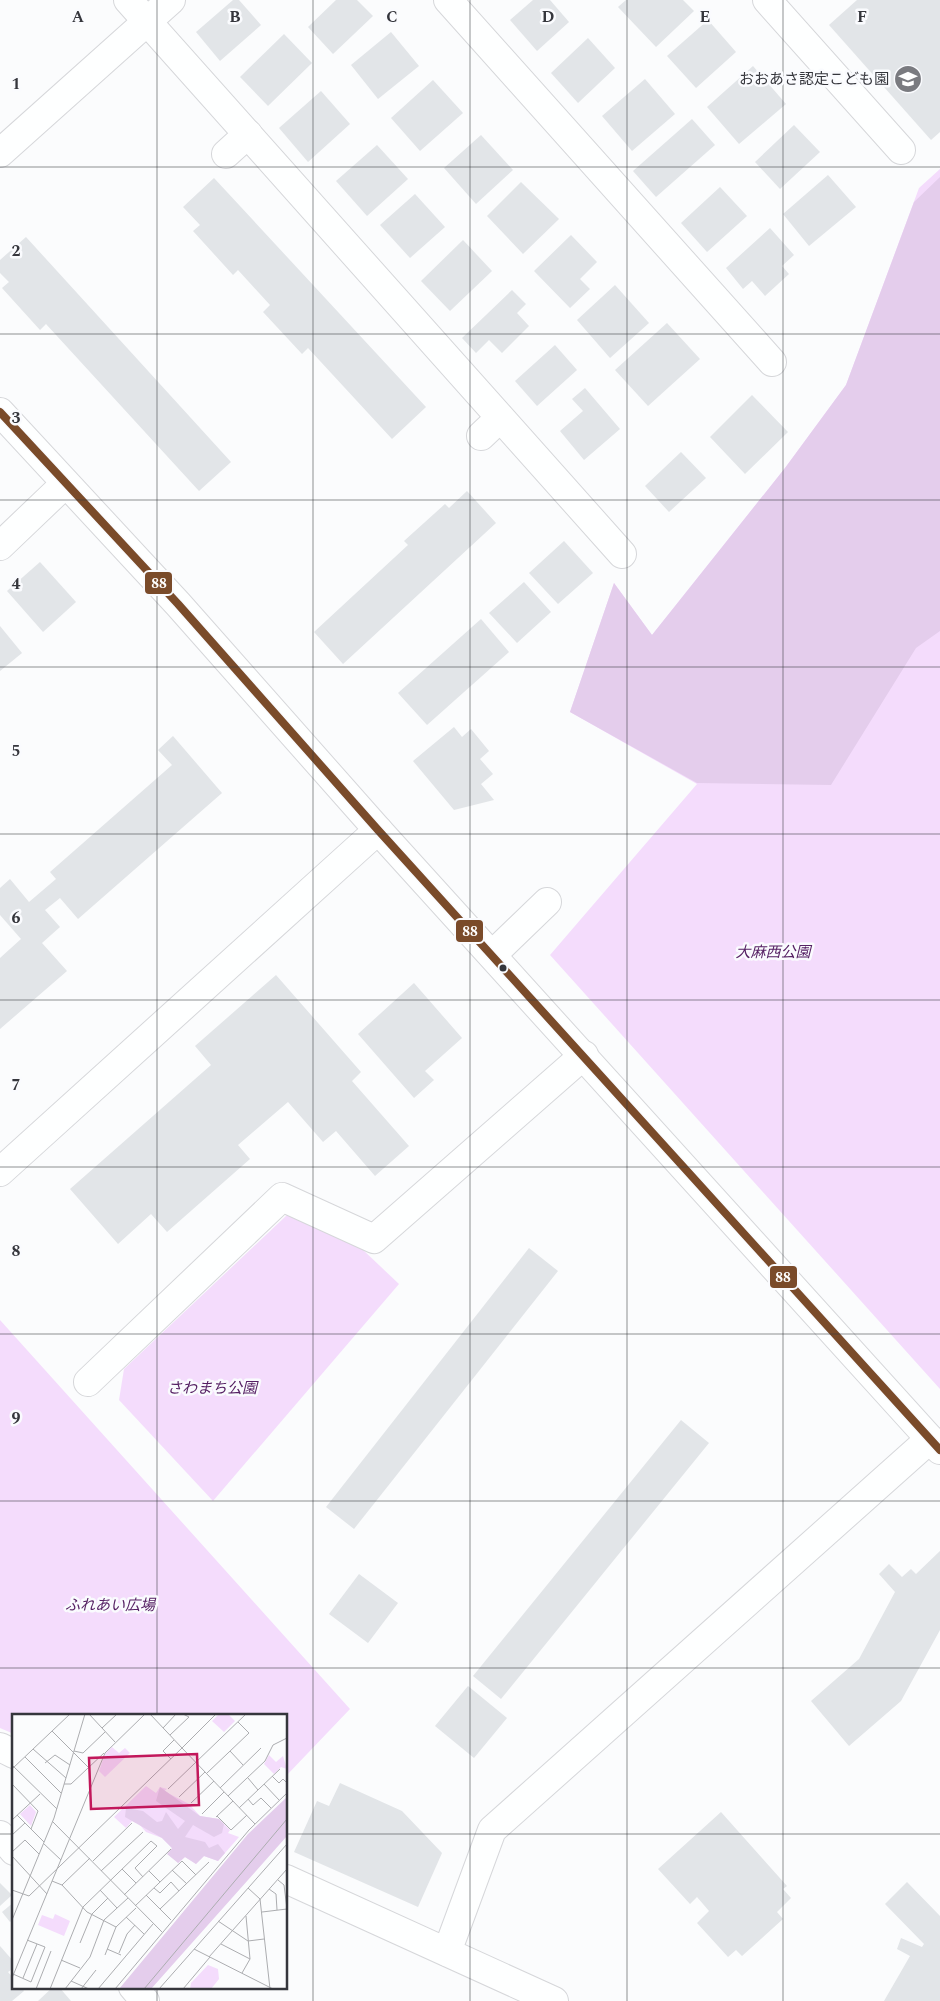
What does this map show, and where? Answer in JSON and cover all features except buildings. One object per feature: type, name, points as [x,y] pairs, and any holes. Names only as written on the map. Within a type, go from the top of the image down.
[{"type":"street","points":[[128,0],[248,134],[491,427],[622,554]]},
{"type":"street","points":[[0,152],[171,0]]},
{"type":"street","points":[[448,0],[772,362]]},
{"type":"street","points":[[767,0],[900,150]]},
{"type":"street","points":[[226,154],[248,134]]},
{"type":"street","points":[[0,412],[178,604],[378,830],[935,1444],[492,1830],[447,1952]]},
{"type":"street","points":[[0,546],[65,484]]},
{"type":"street","points":[[0,1172],[378,830]]},
{"type":"street","points":[[492,955],[547,902]]},
{"type":"street","points":[[88,1382],[282,1197],[374,1239],[584,1055]]},
{"type":"street","points":[[0,1747],[12,1753]]},
{"type":"street","points":[[0,1835],[12,1849]]},
{"type":"street","points":[[288,1879],[554,2001]]},
{"type":"street","points":[[134,1988],[145,2001]]},
{"type":"green space","name":"大麻西公園","points":[[940,169],[940,1389],[550,955],[697,784],[570,712],[614,583],[652,635],[785,468],[846,385],[919,188]]},
{"type":"green space","name":"さわまち公園","points":[[287,1215],[361,1248],[399,1284],[213,1501],[119,1400],[124,1369]]},
{"type":"green space","name":"ふれあい広場","points":[[0,1320],[350,1709],[288,1774],[288,1714],[12,1714],[12,1733],[0,1728]]},
{"type":"shaded area","points":[[940,177],[940,631],[916,648],[831,785],[697,783],[570,712],[614,583],[652,635],[785,468],[846,385],[914,202]]},
{"type":"transit line","name":"88","points":[[0,412],[178,604],[378,830],[940,1450]]},
{"type":"place","name":"おおあさ認定こども園","points":[[908,79]]}]
